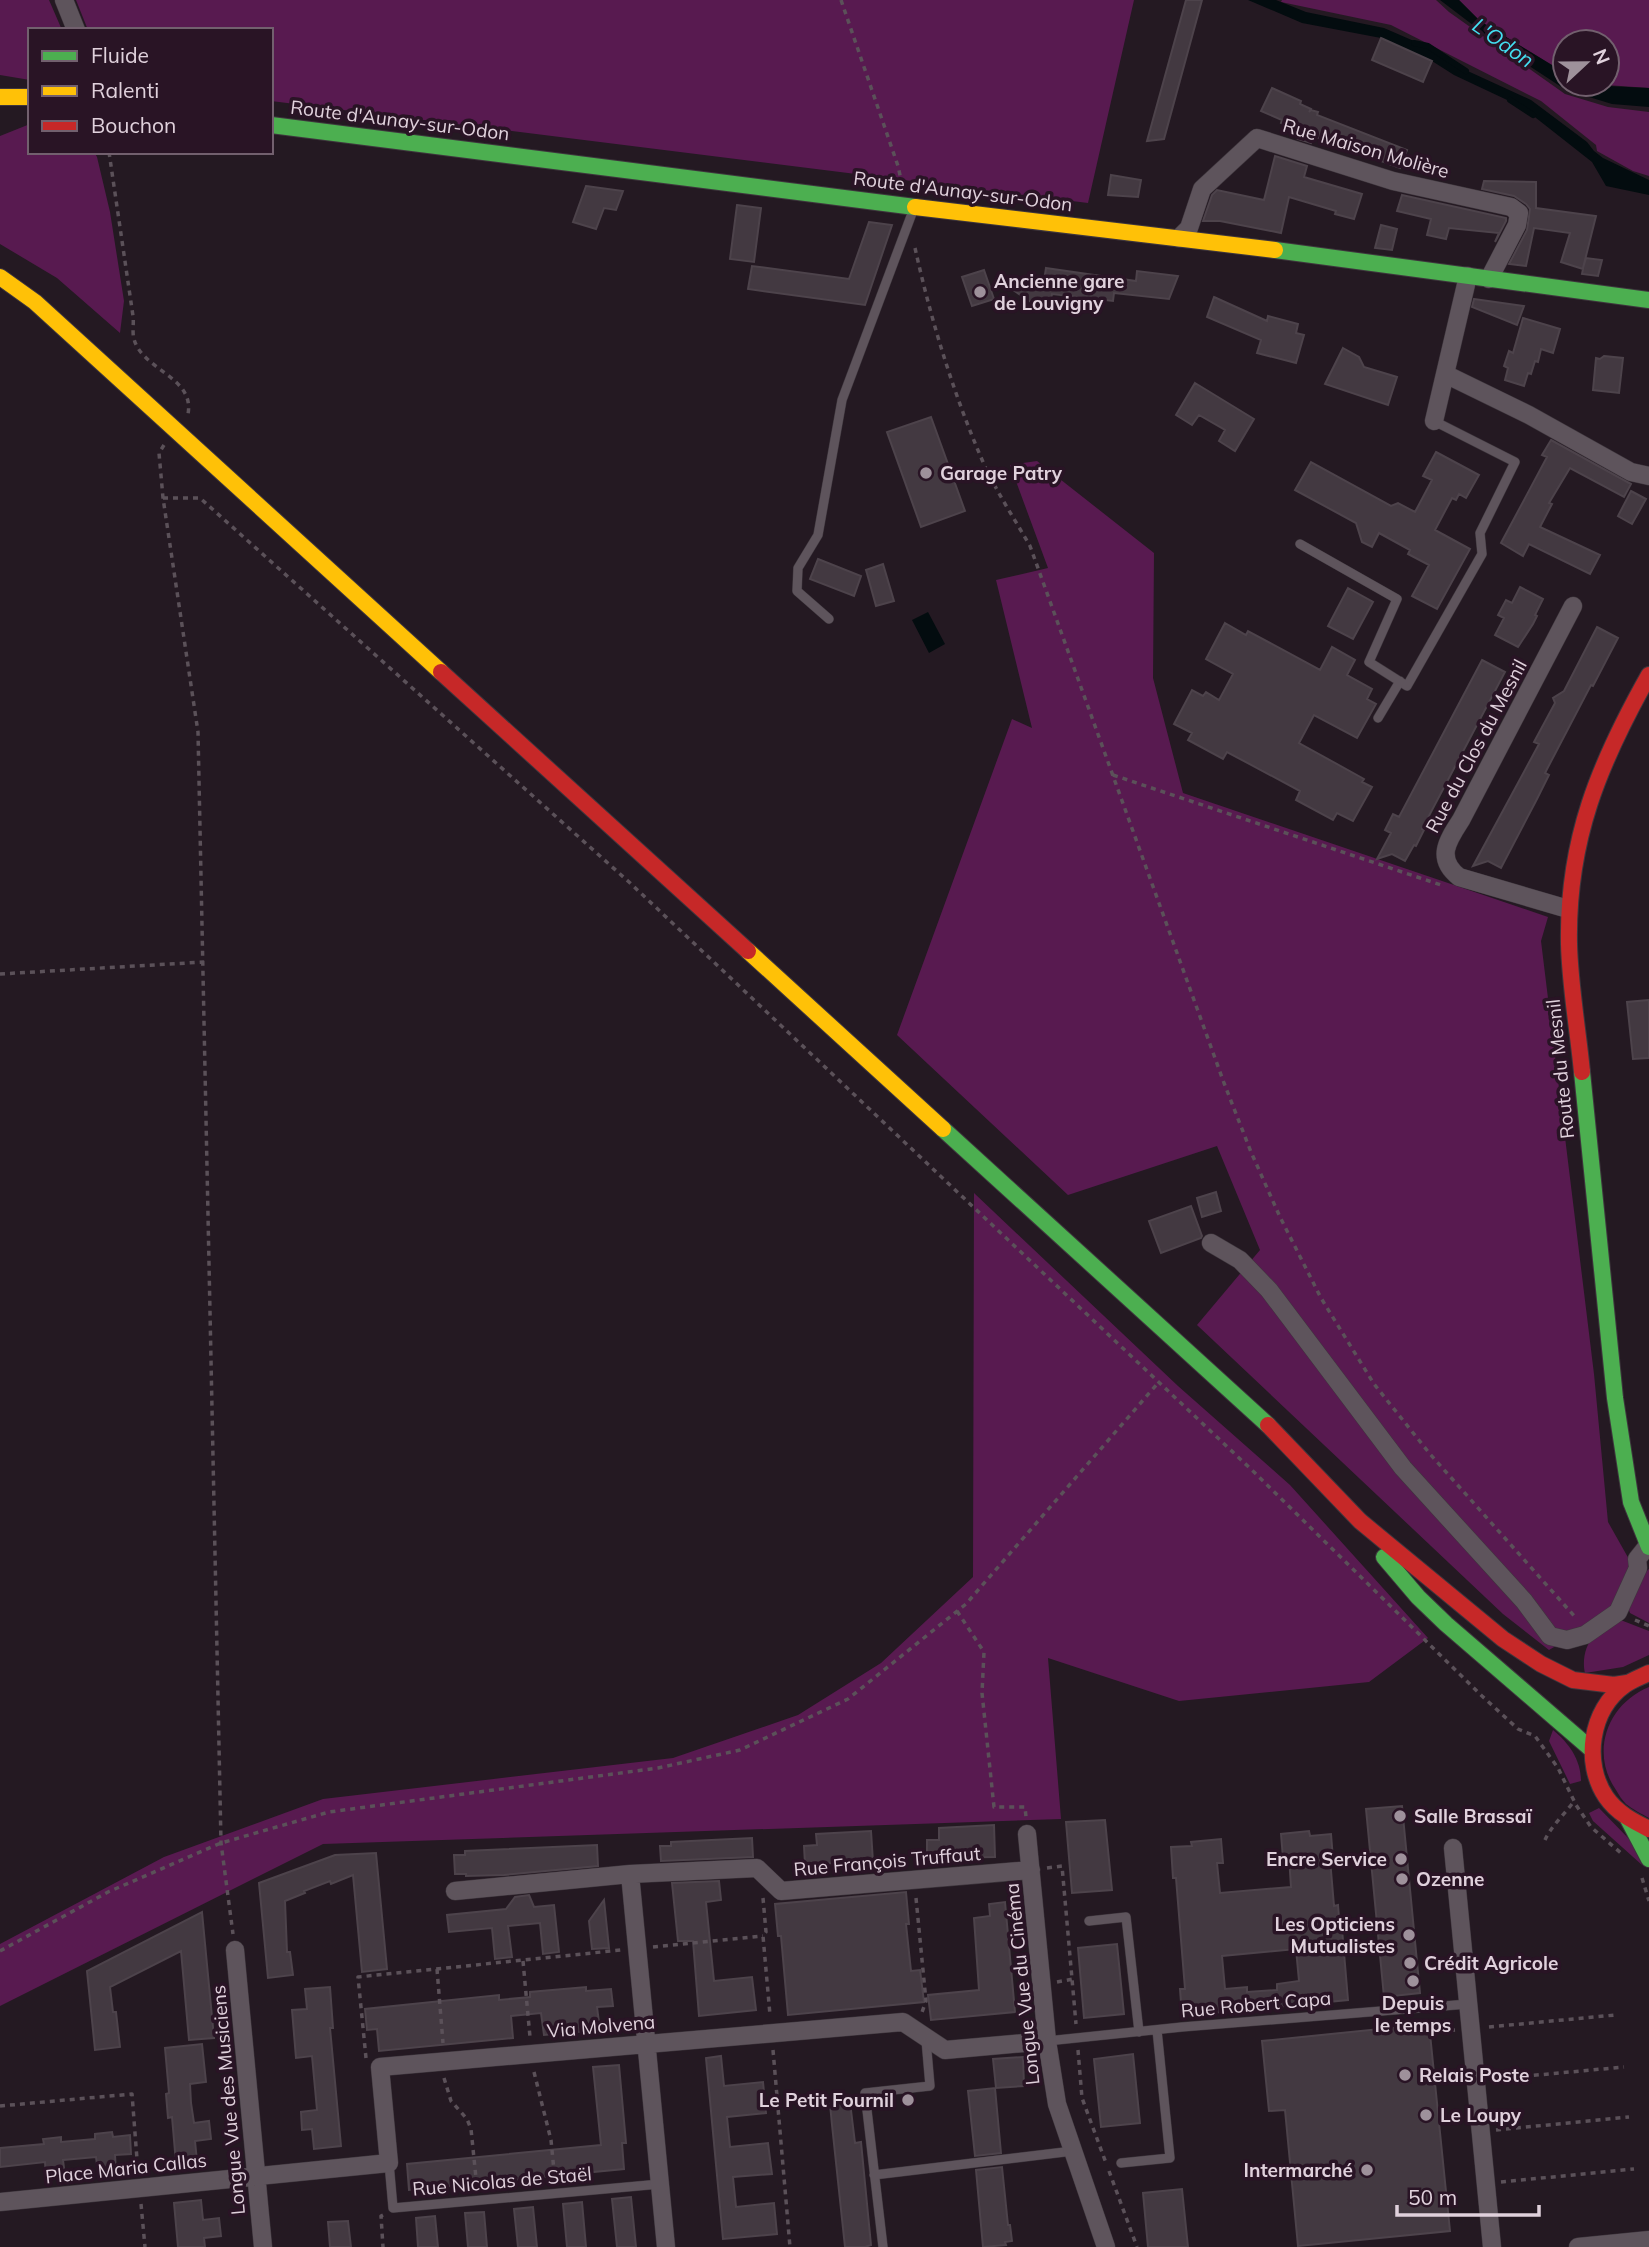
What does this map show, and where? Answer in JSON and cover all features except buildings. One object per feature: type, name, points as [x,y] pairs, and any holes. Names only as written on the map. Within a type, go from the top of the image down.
[{"type":"main road","points":[[0,103],[15,97]]},
{"type":"main road","name":"Route d'Aunay-sur-Odon","points":[[273,125],[911,214],[1179,238],[1649,300]]},
{"type":"main road","points":[[0,277],[35,302],[1255,1414],[1360,1521],[1473,1615],[1541,1664],[1587,1684],[1628,1683]]},
{"type":"main road","name":"Route du Mesnil","points":[[1649,675],[1606,754],[1591,792],[1575,850],[1569,909],[1569,946],[1615,1398],[1632,1502],[1649,1545]]},
{"type":"main road","name":"Route du Mesnil","points":[[1626,1473],[1649,1517]]},
{"type":"main road","points":[[1360,1521],[1388,1562],[1418,1597],[1591,1749]]},
{"type":"main road","points":[[1649,1672],[1628,1683],[1609,1700],[1596,1723],[1591,1749],[1592,1765],[1605,1796],[1615,1809],[1628,1819],[1649,1829]]},
{"type":"main road","points":[[1628,1819],[1644,1866]]},
{"type":"street","points":[[64,0],[75,28]]},
{"type":"street","name":"Rue Maison Molière","points":[[1179,238],[1189,228],[1202,189],[1257,138],[1393,181],[1511,207],[1519,213],[1517,225],[1489,279]]},
{"type":"street","points":[[1434,421],[1468,276]]},
{"type":"street","points":[[1445,374],[1529,415],[1632,472],[1649,476]]},
{"type":"street","name":"Rue du Clos du Mesnil","points":[[1569,909],[1459,877],[1450,870],[1445,849],[1573,606]]},
{"type":"street","points":[[1210,1243],[1240,1260],[1269,1290],[1403,1468],[1524,1601],[1550,1636],[1567,1640],[1590,1633],[1618,1612],[1637,1568],[1637,1559],[1649,1545]]},
{"type":"street","name":"Longue Vue du Cinéma","points":[[1027,1834],[1047,2041],[1057,2104],[1106,2247]]},
{"type":"street","points":[[1453,1847],[1492,2247]]},
{"type":"street","points":[[455,1891],[630,1874],[757,1868]]},
{"type":"street","name":"Rue François Truffaut","points":[[757,1868],[781,1891],[1031,1870]]},
{"type":"street","points":[[630,1874],[666,2247]]},
{"type":"street","name":"Longue Vue des Musiciens","points":[[235,1950],[263,2247]]},
{"type":"street","name":"Via Molvena","points":[[380,2067],[902,2022],[945,2050],[1047,2041]]},
{"type":"street","points":[[256,2176],[389,2163],[380,2067]]},
{"type":"street","name":"Place Maria Callas","points":[[0,2202],[256,2176]]},
{"type":"street","points":[[1577,2247],[1649,2240]]},
{"type":"lane","points":[[829,619],[797,591],[798,568],[818,535],[842,400],[911,214]]},
{"type":"lane","points":[[1300,544],[1397,599],[1369,662],[1407,685],[1482,554],[1480,533],[1515,462],[1434,421]]},
{"type":"lane","points":[[1378,718],[1399,681]]},
{"type":"lane","points":[[1089,1921],[1126,1917],[1139,2032]]},
{"type":"lane","name":"Rue Robert Capa","points":[[1047,2041],[1468,2004]]},
{"type":"lane","points":[[1121,2163],[1170,2158],[1157,2030]]},
{"type":"lane","points":[[883,2247],[865,2093],[930,2086],[926,2038]]},
{"type":"lane","points":[[874,2175],[1073,2151]]},
{"type":"lane","name":"Rue Nicolas de Staël","points":[[389,2163],[393,2208],[660,2184]]},
{"type":"path","points":[[841,0],[898,166],[902,189]]},
{"type":"path","points":[[109,154],[133,316],[134,341],[149,360],[170,375],[185,391],[190,407],[184,437],[174,449],[163,445],[159,453],[163,498],[198,732],[221,1843],[235,1950]]},
{"type":"path","points":[[911,214],[928,307],[965,416],[984,463],[1030,546],[1251,1152],[1280,1217],[1321,1298],[1374,1384],[1439,1464],[1590,1633]]},
{"type":"path","points":[[163,498],[200,498],[629,882],[1255,1473],[1482,1696],[1518,1729],[1535,1736],[1558,1768],[1574,1801],[1591,1826],[1624,1856]]},
{"type":"path","points":[[1113,775],[1449,888]]},
{"type":"path","points":[[0,974],[204,962]]},
{"type":"path","points":[[0,1951],[108,1892],[221,1843],[329,1812],[658,1768],[740,1750],[848,1699],[957,1611],[975,1593],[1157,1383]]},
{"type":"path","points":[[957,1611],[984,1652],[982,1693],[994,1807],[1025,1807],[1027,1834]]},
{"type":"path","points":[[1545,1840],[1574,1801]]},
{"type":"path","points":[[1644,1866],[1649,1901]]},
{"type":"path","points":[[380,2067],[366,2058],[358,1977],[762,1936],[766,1932],[757,1868]]},
{"type":"path","points":[[915,1880],[926,2001]]},
{"type":"path","points":[[762,1936],[790,2247]]},
{"type":"path","points":[[523,1960],[533,2067],[551,2140],[556,2194]]},
{"type":"path","points":[[437,1969],[445,2061],[443,2075],[451,2101],[467,2119],[471,2129],[478,2201]]},
{"type":"path","points":[[1483,2028],[1615,2015]]},
{"type":"path","points":[[1488,2079],[1624,2067]]},
{"type":"path","points":[[0,2106],[132,2094],[145,2247]]},
{"type":"path","points":[[1494,2131],[1629,2117]]},
{"type":"path","points":[[1499,2182],[1634,2169]]},
{"type":"path","points":[[383,2247],[381,2216],[393,2208]]},
{"type":"shaded area","points":[[0,0],[49,0],[61,28],[28,28],[28,80],[0,75]]},
{"type":"shaded area","points":[[76,0],[1134,0],[1088,203],[273,101],[273,28],[87,28]]},
{"type":"shaded area","points":[[1436,0],[1551,84],[1551,98],[1578,98],[1608,107],[1649,112],[1649,176],[1633,171],[1597,151],[1596,145],[1541,101],[1391,25],[1281,2]]},
{"type":"shaded area","points":[[1459,0],[1649,0],[1649,88],[1621,86],[1621,28],[1551,28],[1551,64],[1480,21]]},
{"type":"shaded area","points":[[28,125],[28,154],[95,154],[110,212],[124,301],[120,333],[57,278],[0,244],[0,136]]},
{"type":"shaded area","points":[[1037,461],[1154,553],[1153,678],[1183,793],[1548,917],[1541,941],[1594,1374],[1608,1522],[1630,1561],[1621,1592],[1605,1617],[1549,1650],[1503,1614],[1197,1325],[1260,1250],[1217,1146],[1068,1195],[897,1035],[1012,719],[1032,728],[996,580],[1048,568],[1010,465]]},
{"type":"shaded area","points":[[974,1193],[1178,1386],[1290,1485],[1428,1638],[1369,1682],[1179,1701],[1048,1658],[1061,1819],[323,1844],[0,2006],[0,1944],[164,1857],[323,1799],[673,1758],[798,1715],[881,1663],[973,1577]]},
{"type":"shaded area","points":[[1649,1569],[1649,1623],[1630,1613],[1628,1607],[1639,1578]]},
{"type":"shaded area","points":[[1618,1619],[1649,1631],[1649,1655],[1623,1667],[1585,1673],[1584,1658],[1589,1643]]},
{"type":"shaded area","points":[[1649,1687],[1649,1818],[1626,1804],[1618,1794],[1608,1776],[1604,1746],[1613,1717],[1622,1705]]},
{"type":"shaded area","points":[[1553,1730],[1573,1752],[1581,1781],[1570,1784],[1549,1741]]},
{"type":"shaded area","points":[[1599,1808],[1630,1840],[1642,1865],[1593,1821],[1589,1813]]},
{"type":"water","points":[[1248,0],[1276,0],[1306,12],[1384,28],[1437,51],[1459,67],[1531,100],[1587,142],[1603,158],[1649,180],[1649,195],[1606,186],[1592,162],[1522,107],[1454,75],[1432,61],[1381,38],[1302,23]]},
{"type":"water","name":"L'Odon","points":[[1440,0],[1459,0],[1480,21],[1551,64],[1551,80],[1511,54]]},
{"type":"water","points":[[1621,87],[1649,88],[1649,107],[1612,104],[1592,98],[1621,98]]},
{"type":"water","points":[[928,612],[945,644],[929,653],[912,620]]},
{"type":"waterway","points":[[1414,43],[1428,46],[1466,71]]},
{"type":"waterway","points":[[1510,100],[1533,115]]},
{"type":"traffic: fast","points":[[273,125],[915,207]]},
{"type":"traffic: fast","points":[[1275,250],[1649,300]]},
{"type":"traffic: fast","points":[[1582,1072],[1615,1398],[1631,1502],[1649,1547]]},
{"type":"traffic: fast","points":[[943,1129],[1268,1425]]},
{"type":"traffic: fast","points":[[1384,1557],[1418,1597],[1446,1624],[1591,1749]]},
{"type":"traffic: fast","points":[[1628,1819],[1649,1859]]},
{"type":"traffic: slow","points":[[0,97],[28,97]]},
{"type":"traffic: slow","points":[[915,207],[1275,250]]},
{"type":"traffic: slow","points":[[0,277],[35,302],[441,672]]},
{"type":"traffic: slow","points":[[748,951],[943,1129]]},
{"type":"traffic: jam","points":[[441,672],[748,951]]},
{"type":"traffic: jam","points":[[1582,1072],[1569,944],[1574,871],[1580,837],[1601,772],[1649,675]]},
{"type":"traffic: jam","points":[[1268,1425],[1360,1521],[1503,1639],[1541,1664],[1573,1680],[1614,1685],[1627,1683]]},
{"type":"traffic: jam","points":[[1649,1673],[1625,1685],[1604,1708],[1594,1738],[1593,1753],[1594,1769],[1610,1803],[1631,1820],[1649,1829]]},
{"type":"place","name":"Ancienne gare de Louvigny","points":[[980,292]]},
{"type":"place","name":"Garage Patry","points":[[926,473]]},
{"type":"place","name":"Salle Brassaï","points":[[1400,1816]]},
{"type":"place","name":"Encre Service","points":[[1401,1859]]},
{"type":"place","name":"Ozenne","points":[[1402,1879]]},
{"type":"place","name":"Les Opticiens Mutualistes","points":[[1409,1935]]},
{"type":"place","name":"Crédit Agricole","points":[[1410,1963]]},
{"type":"place","name":"Depuis le temps","points":[[1413,1981]]},
{"type":"place","name":"Relais Poste","points":[[1405,2075]]},
{"type":"place","name":"Le Petit Fournil","points":[[908,2100]]},
{"type":"place","name":"Le Loupy","points":[[1426,2115]]},
{"type":"place","name":"Intermarché","points":[[1367,2170]]}]
